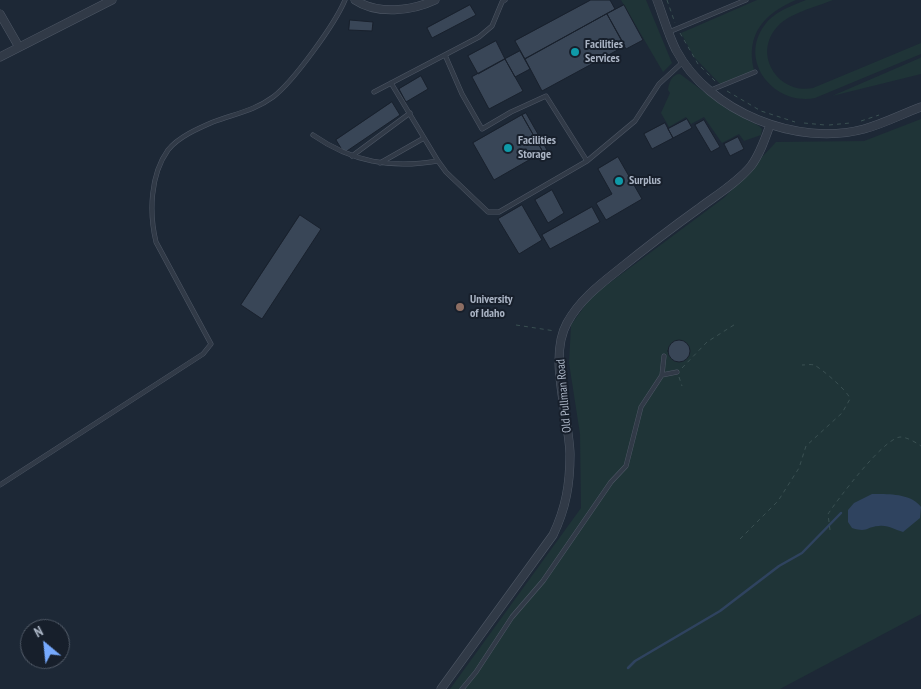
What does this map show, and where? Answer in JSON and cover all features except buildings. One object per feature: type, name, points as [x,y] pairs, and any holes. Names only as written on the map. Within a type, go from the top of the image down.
[{"type":"street","points":[[0,57],[112,0]]},
{"type":"street","points":[[355,0],[376,8],[398,10],[434,0]]},
{"type":"street","points":[[657,0],[669,32],[684,61],[701,82],[728,103],[770,125],[791,132],[836,134],[864,129],[921,107]]},
{"type":"street","points":[[0,14],[19,47]]},
{"type":"street","name":"Old Pullman Road","points":[[441,689],[553,535],[564,514],[568,493],[570,453],[560,360],[563,332],[585,298],[654,241],[727,187],[750,166],[763,144],[770,125]]},
{"type":"lane","points":[[0,485],[204,354],[210,344],[156,242],[152,224],[154,185],[160,165],[169,148],[190,133],[258,107],[284,88],[332,24],[345,0]]},
{"type":"lane","points":[[374,92],[480,37],[492,26],[502,2],[505,0]]},
{"type":"lane","points":[[669,32],[746,0]]},
{"type":"lane","points":[[445,55],[462,94],[482,129],[511,112],[546,96],[587,161]]},
{"type":"lane","points":[[391,83],[446,172],[488,212],[499,212],[587,161],[635,121],[659,84],[684,61]]},
{"type":"lane","points":[[711,90],[755,72]]},
{"type":"lane","points":[[352,156],[410,113]]},
{"type":"lane","points":[[313,135],[335,150],[380,163],[402,166],[438,161]]},
{"type":"lane","points":[[380,163],[424,138]]},
{"type":"lane","points":[[462,689],[476,672],[512,617],[543,581],[611,482],[626,466],[641,407],[662,375],[664,356]]},
{"type":"lane","points":[[662,375],[677,372]]},
{"type":"path","points":[[667,0],[678,29],[698,64],[721,86],[761,111],[801,123],[828,125],[857,122],[882,114]]},
{"type":"path","points":[[682,386],[677,372],[707,342],[737,324]]},
{"type":"path","points":[[516,326],[563,332]]},
{"type":"path","points":[[740,539],[778,501],[799,468],[806,446],[842,413],[850,399],[846,390],[818,367],[812,364],[802,365]]},
{"type":"path","points":[[830,530],[828,514],[831,509],[862,469],[886,445],[893,439],[902,437],[921,446]]},
{"type":"green space","points":[[621,0],[646,0],[672,63],[663,72]]},
{"type":"green space","points":[[757,0],[796,0],[775,11],[760,26],[752,46],[754,70],[720,84],[694,57],[681,33]]},
{"type":"green space","points":[[806,0],[833,0],[796,14],[782,22],[770,38],[767,49],[768,60],[773,71],[780,79],[790,85],[801,89],[813,88],[921,43],[921,54],[815,98],[800,99],[786,95],[774,88],[758,67],[755,54],[757,40],[764,26],[772,17]]},
{"type":"green space","points":[[920,58],[921,74],[832,96]]},
{"type":"green space","points":[[680,74],[727,109],[759,126],[762,129],[761,135],[744,141],[739,134],[722,143],[704,117],[691,124],[686,117],[669,127],[661,113],[670,93],[668,90],[670,81],[675,75]]},
{"type":"green space","points":[[921,119],[921,614],[780,689],[450,689],[581,508],[580,434],[569,363],[571,325],[592,296],[725,197],[776,142],[864,141]]},
{"type":"water","points":[[872,494],[898,495],[917,502],[921,507],[920,518],[903,532],[883,526],[864,530],[852,528],[848,522],[848,510],[854,503]]},
{"type":"waterway","points":[[628,668],[635,661],[720,611],[779,566],[802,553],[841,513]]},
{"type":"place","name":"Facilities Services","points":[[575,52]]},
{"type":"place","name":"Facilities Storage","points":[[508,148]]},
{"type":"place","name":"Surplus","points":[[619,181]]},
{"type":"place","name":"University of Idaho","points":[[460,307]]}]
